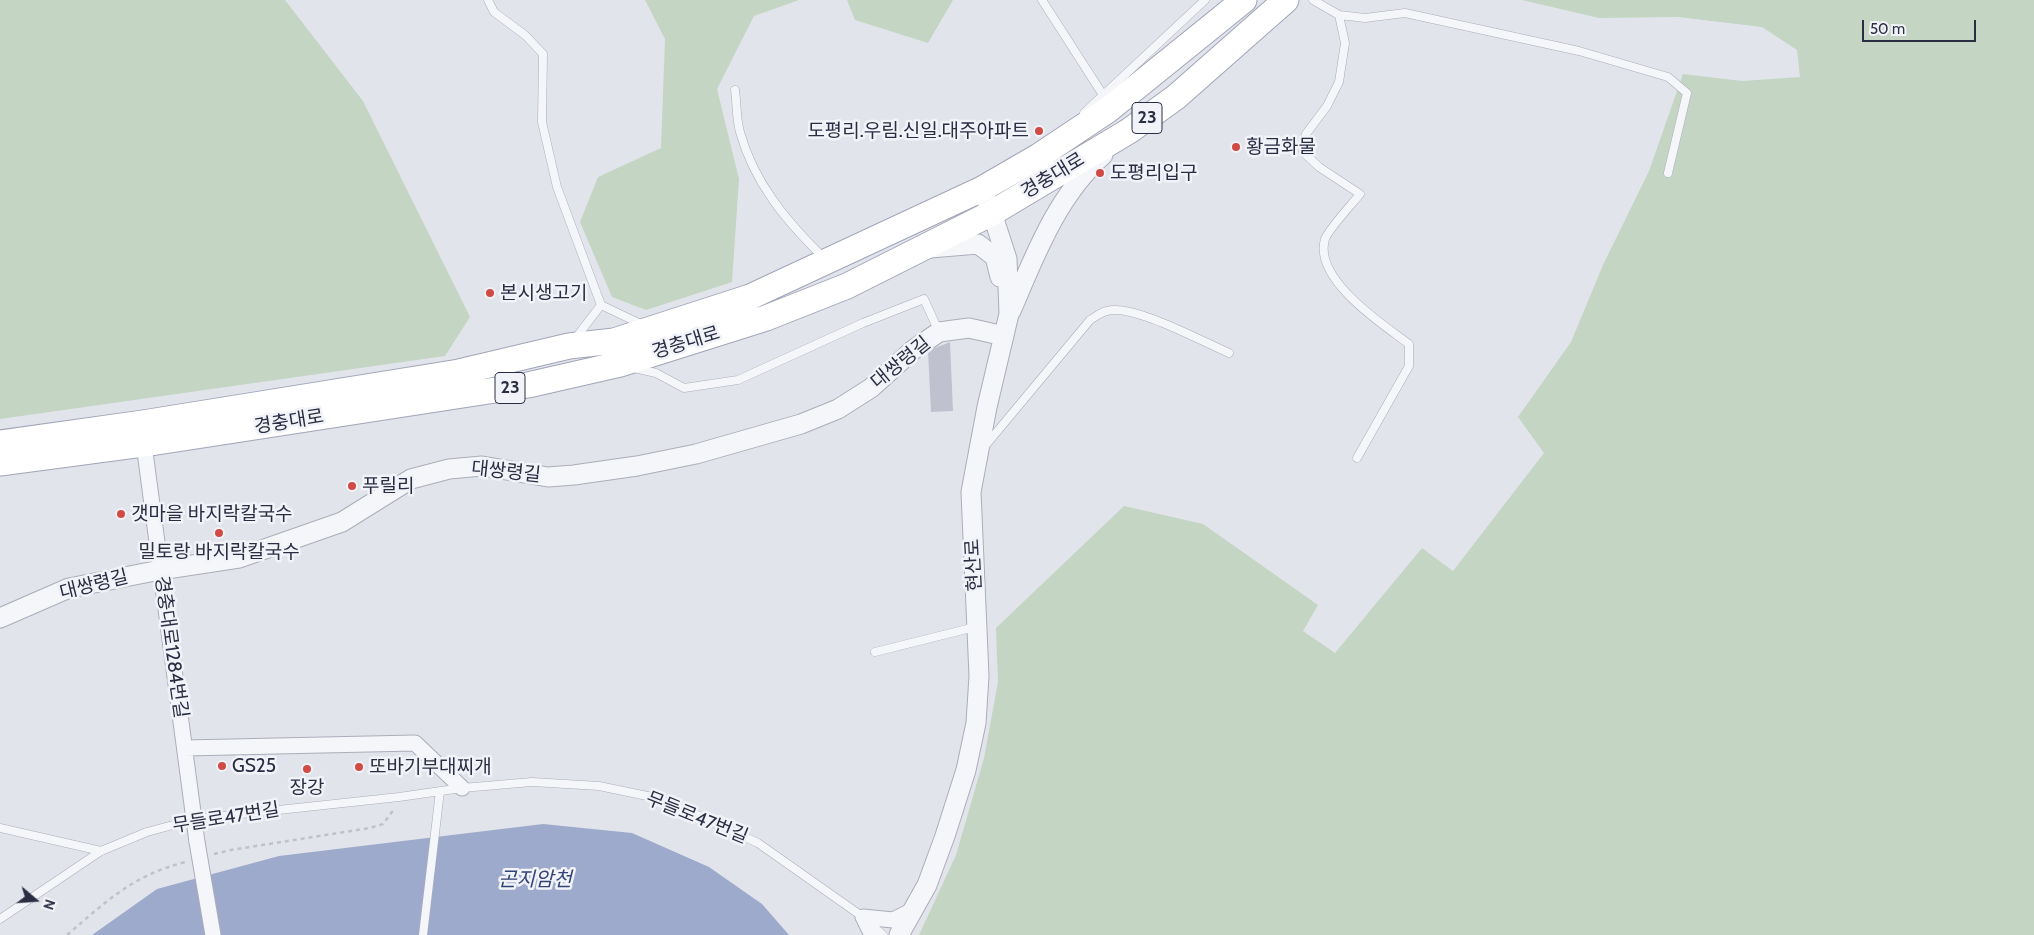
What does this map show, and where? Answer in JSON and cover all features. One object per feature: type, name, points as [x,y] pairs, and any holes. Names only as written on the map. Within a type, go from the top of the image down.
[{"type":"main road","name":"경충대로","points":[[0,463],[143,433],[459,372],[569,346],[614,341],[750,297],[982,189],[1039,156],[1108,110],[1244,0]]},
{"type":"main road","name":"경충대로","points":[[0,443],[143,433],[528,385],[620,364],[766,318],[847,286],[992,213],[1129,131],[1176,97],[1286,0]]},
{"type":"street","points":[[1009,314],[1058,210],[1084,172],[1129,131]]},
{"type":"street","name":"현산로","points":[[899,935],[927,885],[945,836],[966,770],[976,723],[979,676],[971,492],[977,455],[1009,314],[1007,259],[982,189]]},
{"type":"street","points":[[922,248],[978,244],[995,257],[1009,314]]},
{"type":"street","name":"대쌍령길","points":[[0,618],[69,588],[160,570],[239,558],[342,522],[411,479],[449,469],[482,466],[548,477],[637,466],[696,454],[801,424],[838,409],[871,388],[913,350],[939,332],[970,328],[1004,336]]},
{"type":"street","name":"경충대로1284번길","points":[[143,433],[197,842],[214,935]]},
{"type":"street","points":[[185,748],[415,743],[462,788]]},
{"type":"street","points":[[863,917],[893,920],[913,910]]},
{"type":"street","points":[[863,917],[872,935]]},
{"type":"lane","points":[[488,0],[494,12],[525,36],[543,54],[542,122],[557,187],[601,304],[652,329]]},
{"type":"lane","points":[[1042,0],[1103,95]]},
{"type":"lane","points":[[1039,156],[1205,0]]},
{"type":"lane","points":[[1313,0],[1339,15],[1366,18],[1405,14],[1439,20],[1579,51],[1668,77],[1687,93],[1668,173]]},
{"type":"lane","points":[[1339,15],[1345,43],[1339,82],[1327,106],[1306,134],[1303,152],[1319,167],[1360,194],[1325,238],[1323,253],[1332,275],[1365,312],[1410,344],[1409,366],[1357,458]]},
{"type":"lane","points":[[735,90],[739,131],[752,166],[768,196],[799,233],[827,261]]},
{"type":"lane","points":[[620,364],[656,374],[684,388],[738,380],[863,323],[924,298],[939,332]]},
{"type":"lane","points":[[569,346],[601,304]]},
{"type":"lane","points":[[977,455],[1090,320],[1107,310],[1126,310],[1143,315],[1229,354]]},
{"type":"lane","points":[[875,652],[977,626]]},
{"type":"lane","name":"무들로47번길","points":[[0,919],[101,851],[148,832],[195,819],[398,797],[462,788],[532,782],[599,786],[652,797],[697,815],[758,843],[863,917],[883,935]]},
{"type":"lane","points":[[423,935],[440,791]]},
{"type":"lane","points":[[0,828],[101,851]]},
{"type":"path","points":[[212,855],[231,850],[370,828],[383,824],[394,812],[398,797]]},
{"type":"path","points":[[67,935],[111,897],[135,880],[164,867],[193,860]]},
{"type":"green space","points":[[0,0],[285,0],[363,101],[470,317],[445,356],[0,419]]},
{"type":"green space","points":[[645,0],[799,0],[754,16],[717,89],[739,179],[732,282],[646,310],[612,297],[580,222],[598,177],[661,148],[665,39]]},
{"type":"green space","points":[[847,0],[953,0],[928,43],[855,20]]},
{"type":"green space","points":[[1522,0],[2034,0],[2034,935],[919,935],[956,855],[984,758],[998,682],[996,628],[1124,506],[1203,524],[1318,605],[1303,631],[1335,653],[1422,548],[1453,571],[1544,453],[1518,417],[1571,342],[1603,265],[1649,171],[1683,74],[1742,81],[1800,77],[1797,50],[1762,27],[1678,17],[1599,18]]},
{"type":"water","name":"곤지암천","points":[[543,824],[632,833],[709,867],[762,904],[789,935],[92,935],[157,889],[279,856]]},
{"type":"building","points":[[950,342],[953,411],[931,412],[928,351]]},
{"type":"place","name":"도평리.우림.신일.대주아파트","points":[[1039,131]]},
{"type":"place","name":"황금화물","points":[[1236,147]]},
{"type":"place","name":"도평리입구","points":[[1100,173]]},
{"type":"place","name":"본시생고기","points":[[490,293]]},
{"type":"place","name":"푸릴리","points":[[352,486]]},
{"type":"place","name":"갯마을 바지락칼국수","points":[[121,514]]},
{"type":"place","name":"밀토랑 바지락칼국수","points":[[219,533]]},
{"type":"place","name":"GS25","points":[[222,766]]},
{"type":"place","name":"또바기부대찌개","points":[[359,767]]},
{"type":"place","name":"장강","points":[[307,769]]}]
